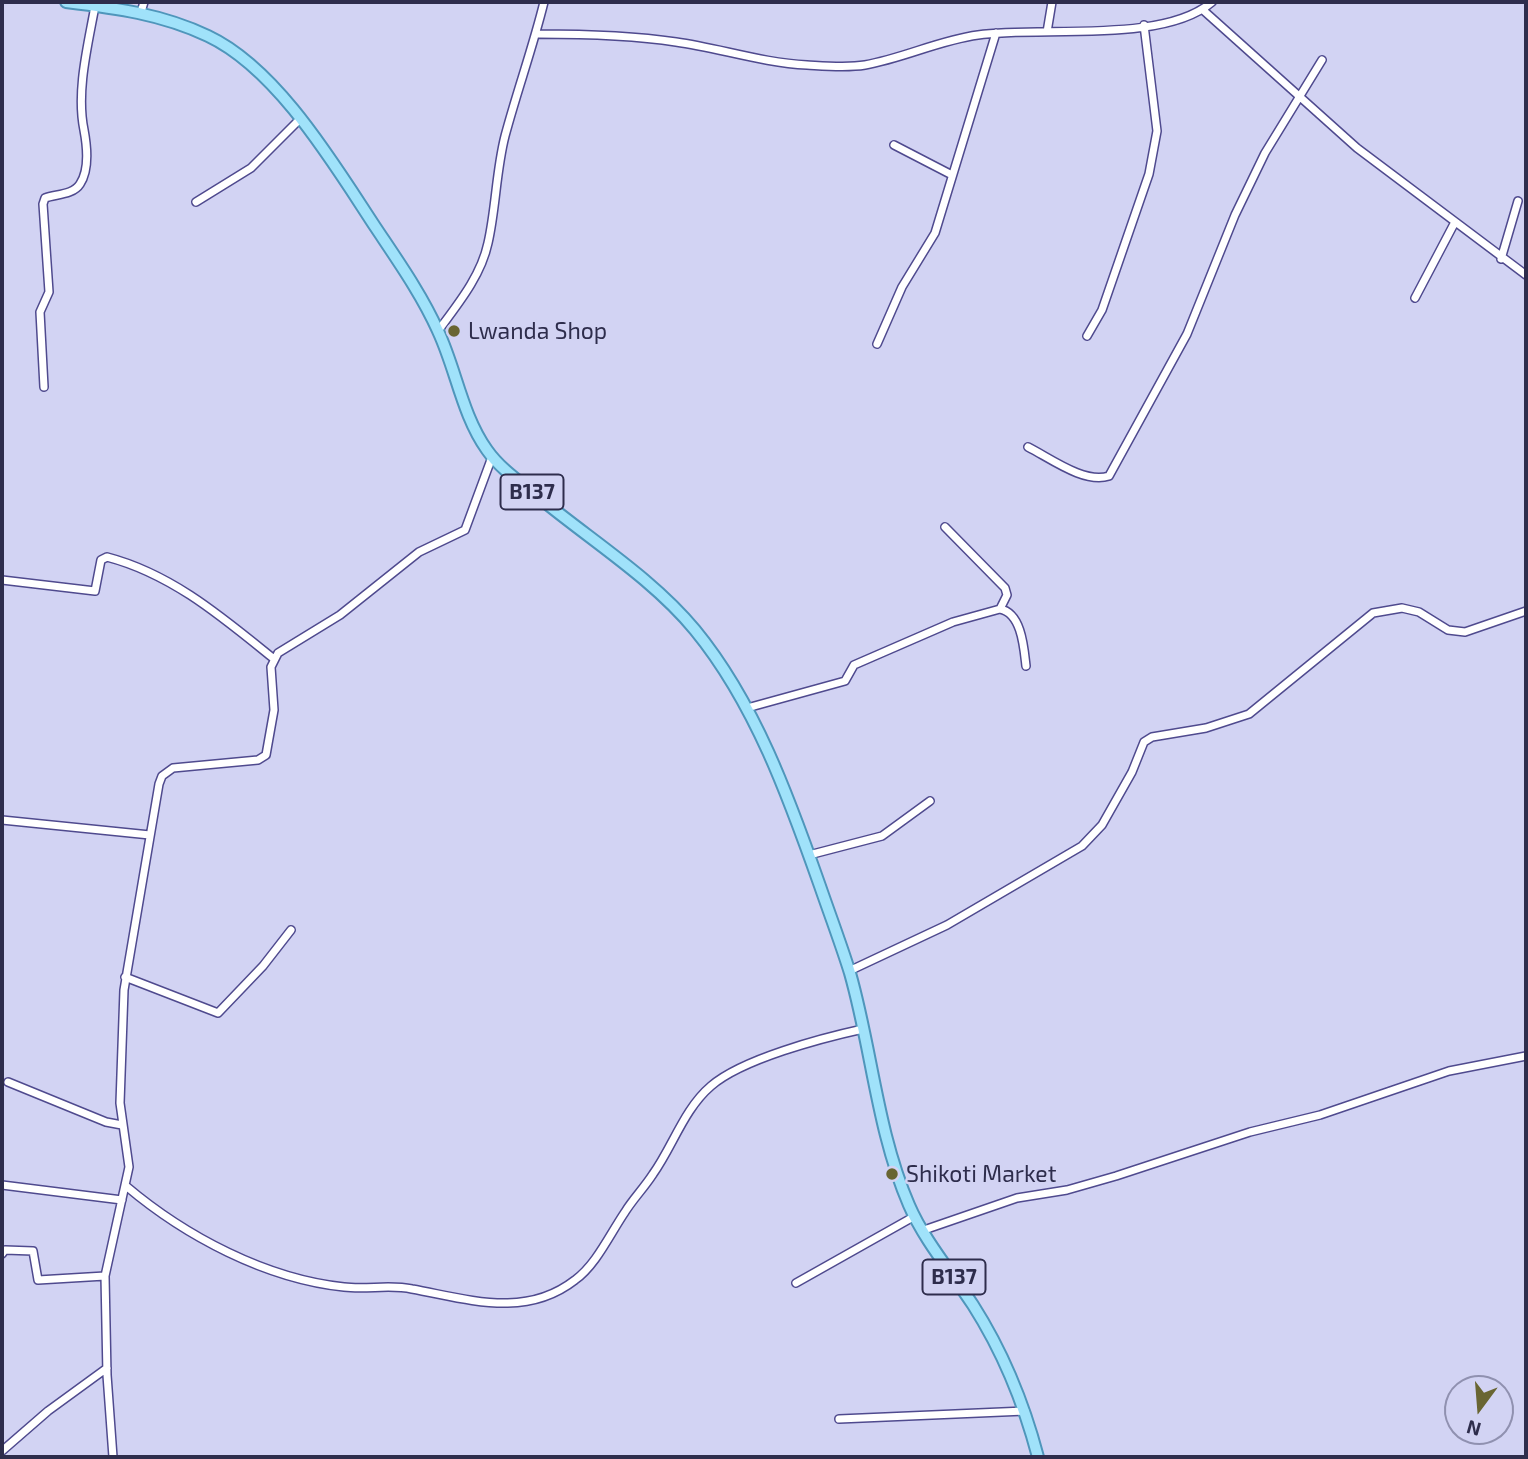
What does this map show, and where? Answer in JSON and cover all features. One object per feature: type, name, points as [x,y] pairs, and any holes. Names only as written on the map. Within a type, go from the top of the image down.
[{"type":"main road","name":"B137","points":[[66,2],[142,7],[211,37],[229,49],[270,86],[338,171],[438,331],[475,427],[492,457],[576,530],[666,600],[696,631],[747,708],[809,855],[849,971],[890,1151],[915,1216],[976,1310],[1026,1411],[1038,1457]]},
{"type":"street","points":[[438,331],[463,297],[482,262],[488,243],[504,138],[538,34],[544,2]]},
{"type":"street","points":[[1047,32],[1052,2]]},
{"type":"street","points":[[538,34],[631,37],[677,42],[789,63],[863,65],[945,43],[996,33],[1093,33],[1166,22],[1203,10],[1212,2]]},
{"type":"street","points":[[44,387],[40,312],[49,292],[44,204],[45,198],[76,188],[82,177],[87,150],[83,121],[86,59],[95,6]]},
{"type":"street","points":[[1203,10],[1356,148],[1501,259],[1526,275]]},
{"type":"street","points":[[1087,336],[1102,310],[1149,174],[1157,131],[1144,25]]},
{"type":"street","points":[[877,344],[902,286],[934,233],[996,33]]},
{"type":"street","points":[[1028,447],[1087,476],[1100,479],[1109,476],[1187,334],[1235,215],[1265,153],[1322,60]]},
{"type":"street","points":[[195,202],[251,169],[299,120]]},
{"type":"street","points":[[894,145],[952,175]]},
{"type":"street","points":[[1501,259],[1518,201]]},
{"type":"street","points":[[1415,298],[1455,222]]},
{"type":"street","points":[[113,1457],[105,1276],[126,1186],[128,1154],[120,1103],[125,977],[159,785],[167,771],[258,760],[266,755],[274,726],[274,659],[278,653],[364,598],[419,552],[465,530],[477,506],[492,457]]},
{"type":"street","points":[[747,708],[845,681],[854,665],[953,622],[1000,609],[1005,604],[1005,588],[945,527]]},
{"type":"street","points":[[2,580],[83,592],[95,591],[102,560],[107,557],[120,560],[148,570],[187,592],[274,659]]},
{"type":"street","points":[[1000,609],[1011,615],[1019,629],[1026,666]]},
{"type":"street","points":[[849,971],[947,925],[1082,846],[1102,825],[1132,772],[1144,742],[1152,737],[1206,728],[1249,714],[1373,613],[1410,610],[1448,630],[1465,632],[1526,611]]},
{"type":"street","points":[[809,855],[882,836],[930,801]]},
{"type":"street","points":[[2,820],[150,835]]},
{"type":"street","points":[[125,977],[218,1013],[263,966],[291,930]]},
{"type":"street","points":[[126,1186],[147,1204],[191,1232],[276,1271],[327,1285],[410,1288],[493,1304],[535,1300],[578,1278],[654,1174],[687,1116],[712,1085],[738,1069],[829,1036],[863,1029]]},
{"type":"street","points":[[924,1230],[1017,1198],[1092,1183],[1250,1132],[1320,1115],[1449,1071],[1526,1056]]},
{"type":"street","points":[[8,1082],[106,1122],[122,1125]]},
{"type":"street","points":[[2,1185],[122,1200]]},
{"type":"street","points":[[796,1283],[915,1216]]},
{"type":"street","points":[[3,1250],[33,1251],[38,1280],[105,1276]]},
{"type":"street","points":[[2,1451],[48,1411],[107,1368]]},
{"type":"street","points":[[839,1419],[1026,1411]]},
{"type":"place","name":"Lwanda Shop","points":[[454,331]]},
{"type":"place","name":"Shikoti Market","points":[[892,1174]]}]
